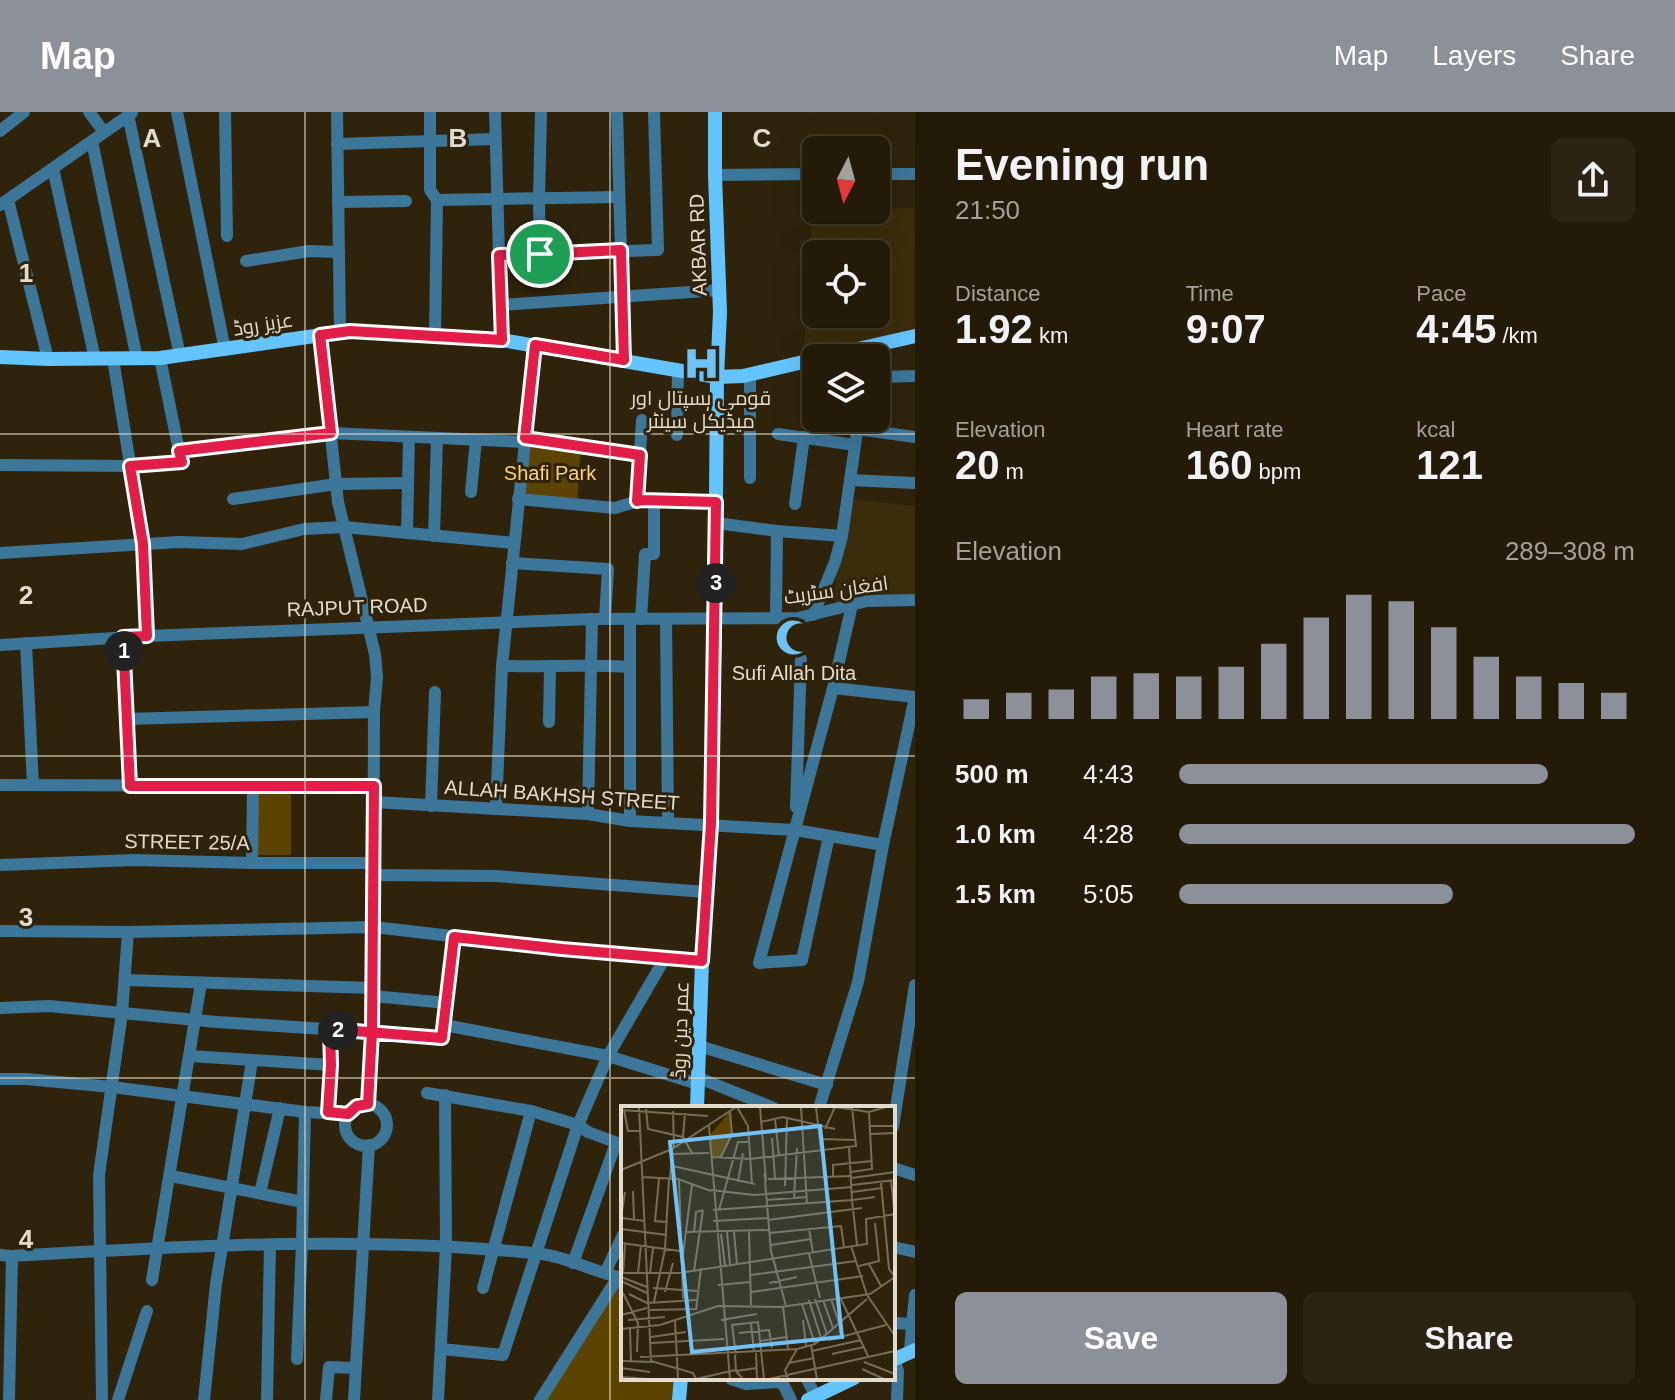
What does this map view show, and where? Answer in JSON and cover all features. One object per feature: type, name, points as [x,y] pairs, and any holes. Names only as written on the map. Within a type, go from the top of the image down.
[{"type":"main road","name":"AKBAR RD","points":[[715,112],[720,290],[717,377]]},
{"type":"main road","name":"عزیز روڈ","points":[[0,357],[160,358],[340,332],[502,340],[717,377],[750,374],[802,362]]},
{"type":"main road","name":"عزیز روڈ","points":[[890,345],[915,336]]},
{"type":"main road","name":"عمر دین روڈ","points":[[697,1106],[711,824],[717,377]]},
{"type":"main road","points":[[679,1400],[681,1380]]},
{"type":"main road","points":[[814,1399],[850,1380]]},
{"type":"street","points":[[0,131],[24,112]]},
{"type":"street","points":[[89,112],[104,132]]},
{"type":"street","points":[[177,112],[225,350]]},
{"type":"street","points":[[225,112],[227,236]]},
{"type":"street","points":[[337,112],[340,332]]},
{"type":"street","points":[[430,112],[430,190],[437,200],[435,335]]},
{"type":"street","points":[[495,112],[502,340]]},
{"type":"street","points":[[540,254],[541,112]]},
{"type":"street","points":[[617,112],[624,360]]},
{"type":"street","points":[[499,255],[658,250],[654,112]]},
{"type":"street","points":[[48,359],[4,202],[131,114],[180,356]]},
{"type":"street","points":[[337,144],[495,139]]},
{"type":"street","points":[[92,141],[137,359]]},
{"type":"street","points":[[53,168],[95,359]]},
{"type":"street","points":[[715,175],[802,174]]},
{"type":"street","points":[[890,174],[915,174]]},
{"type":"street","points":[[437,200],[619,197]]},
{"type":"street","points":[[338,202],[406,201]]},
{"type":"street","points":[[246,261],[309,251],[339,252]]},
{"type":"street","points":[[501,305],[720,290]]},
{"type":"street","points":[[320,335],[336,484],[375,654],[377,677],[374,712],[373,992],[368,1104]]},
{"type":"street","points":[[496,809],[502,666],[535,345]]},
{"type":"street","points":[[0,465],[130,466],[182,462],[160,358]]},
{"type":"street","points":[[113,359],[143,544],[147,636]]},
{"type":"street","points":[[677,435],[678,370]]},
{"type":"street","points":[[750,374],[750,478]]},
{"type":"street","points":[[890,377],[915,376]]},
{"type":"street","points":[[637,501],[642,420]]},
{"type":"street","points":[[890,431],[915,437]]},
{"type":"street","points":[[813,615],[842,536],[857,432]]},
{"type":"street","points":[[179,451],[331,433],[525,440],[640,455]]},
{"type":"street","points":[[778,434],[855,445]]},
{"type":"street","points":[[407,533],[409,437]]},
{"type":"street","points":[[795,504],[804,437]]},
{"type":"street","points":[[434,536],[437,438]]},
{"type":"street","points":[[471,492],[476,440]]},
{"type":"street","points":[[850,480],[915,483]]},
{"type":"street","points":[[233,499],[336,484],[408,483]]},
{"type":"street","points":[[518,499],[615,508],[637,501],[716,502]]},
{"type":"street","points":[[630,821],[630,667],[645,554],[654,554],[654,500]]},
{"type":"street","points":[[716,523],[842,536]]},
{"type":"street","points":[[0,553],[179,542],[242,544],[304,529],[344,527],[514,543]]},
{"type":"street","points":[[776,618],[777,531]]},
{"type":"street","points":[[512,563],[608,569],[591,665],[588,814]]},
{"type":"street","name":"افغان سٹریٹ","points":[[715,618],[798,618],[867,601],[915,600]]},
{"type":"street","points":[[829,836],[802,960],[759,963],[833,688],[852,605]]},
{"type":"street","name":"RAJPUT ROAD","points":[[0,645],[369,626],[715,618]]},
{"type":"street","points":[[666,619],[668,823]]},
{"type":"street","points":[[123,637],[130,786]]},
{"type":"street","points":[[26,643],[33,785]]},
{"type":"street","points":[[795,830],[801,659]]},
{"type":"street","points":[[502,666],[630,667]]},
{"type":"street","points":[[549,722],[550,667]]},
{"type":"street","points":[[820,1106],[858,982],[915,697],[833,688]]},
{"type":"street","points":[[431,806],[435,692]]},
{"type":"street","points":[[126,719],[374,712]]},
{"type":"street","points":[[0,785],[374,786]]},
{"type":"street","points":[[252,863],[253,786]]},
{"type":"street","name":"ALLAH BAKHSH STREET","points":[[374,802],[795,830],[883,845]]},
{"type":"street","name":"STREET 25/A","points":[[0,865],[135,860],[252,863],[496,876],[706,892]]},
{"type":"street","points":[[0,931],[374,927],[562,949],[702,961]]},
{"type":"street","points":[[102,1400],[99,1175],[126,980],[128,932]]},
{"type":"street","points":[[0,1008],[49,1006],[442,1038],[454,937]]},
{"type":"street","points":[[441,1349],[503,1355],[578,1125],[608,1056],[665,958]]},
{"type":"street","points":[[126,980],[373,992],[447,1003]]},
{"type":"street","points":[[152,1280],[201,983]]},
{"type":"street","points":[[895,1114],[915,985]]},
{"type":"street","points":[[444,1025],[608,1056],[698,1081],[768,1106]]},
{"type":"street","points":[[328,1112],[330,1029]]},
{"type":"street","points":[[699,1046],[827,1085]]},
{"type":"street","points":[[190,1056],[331,1065]]},
{"type":"street","points":[[204,1400],[216,1284],[252,1061]]},
{"type":"street","points":[[0,1079],[112,1087],[305,1112],[348,1114]]},
{"type":"street","points":[[427,1093],[531,1111],[578,1125],[619,1144],[573,1263]]},
{"type":"street","points":[[438,1400],[446,1246],[445,1095]]},
{"type":"street","points":[[357,1106],[376,1106],[387,1122],[383,1138],[369,1145],[359,1144],[350,1138],[345,1124],[348,1114],[357,1106]]},
{"type":"street","points":[[260,1193],[280,1108]]},
{"type":"street","points":[[483,1288],[531,1111]]},
{"type":"street","points":[[297,1359],[305,1112]]},
{"type":"street","points":[[354,1400],[369,1145]]},
{"type":"street","points":[[895,1169],[915,1175]]},
{"type":"street","points":[[171,1176],[303,1202]]},
{"type":"street","points":[[605,1273],[621,1239]]},
{"type":"street","points":[[10,1397],[5,1319],[6,1255],[159,1247],[363,1244],[446,1246],[546,1255],[620,1277],[540,1400]]},
{"type":"street","points":[[267,1400],[270,1245]]},
{"type":"street","points":[[895,1247],[915,1252]]},
{"type":"street","points":[[913,1351],[915,1295]]},
{"type":"street","points":[[118,1400],[147,1311]]},
{"type":"street","points":[[895,1323],[912,1324]]},
{"type":"street","points":[[895,1364],[898,1371],[897,1400]]},
{"type":"street","points":[[326,1400],[329,1367],[354,1368]]},
{"type":"street","points":[[734,1380],[746,1384],[780,1382],[791,1400]]},
{"type":"street","points":[[807,1380],[814,1399]]},
{"type":"shaded area","points":[[890,208],[915,208],[915,336],[879,344],[804,344],[805,328],[890,328],[890,240],[811,240],[812,224],[890,224]]},
{"type":"shaded area","points":[[847,499],[915,506],[915,600],[836,609],[835,562]]},
{"type":"green space","name":"Shafi Park","points":[[525,438],[581,446],[577,504],[518,499]]},
{"type":"green space","points":[[257,793],[291,794],[291,855],[257,855]]},
{"type":"green space","points":[[621,1281],[621,1380],[679,1380],[677,1400],[541,1400]]},
{"type":"place","name":"قومی ہسپتال اور میڈیکل سینٹر","points":[[701,363]]},
{"type":"place","name":"Sufi Allah Dita","points":[[794,638]]},
{"type":"route","points":[[540,254],[499,255],[502,340],[350,331],[320,335],[331,433],[179,451],[182,462],[130,466],[143,544],[147,636],[123,637],[130,786],[374,786],[374,927],[372,1032],[368,1104],[357,1106],[348,1114],[328,1112],[330,1029],[372,1032],[442,1038],[454,937],[702,961],[711,824],[716,502],[637,501],[640,455],[525,438],[535,345],[624,360],[621,250],[540,254]]}]
